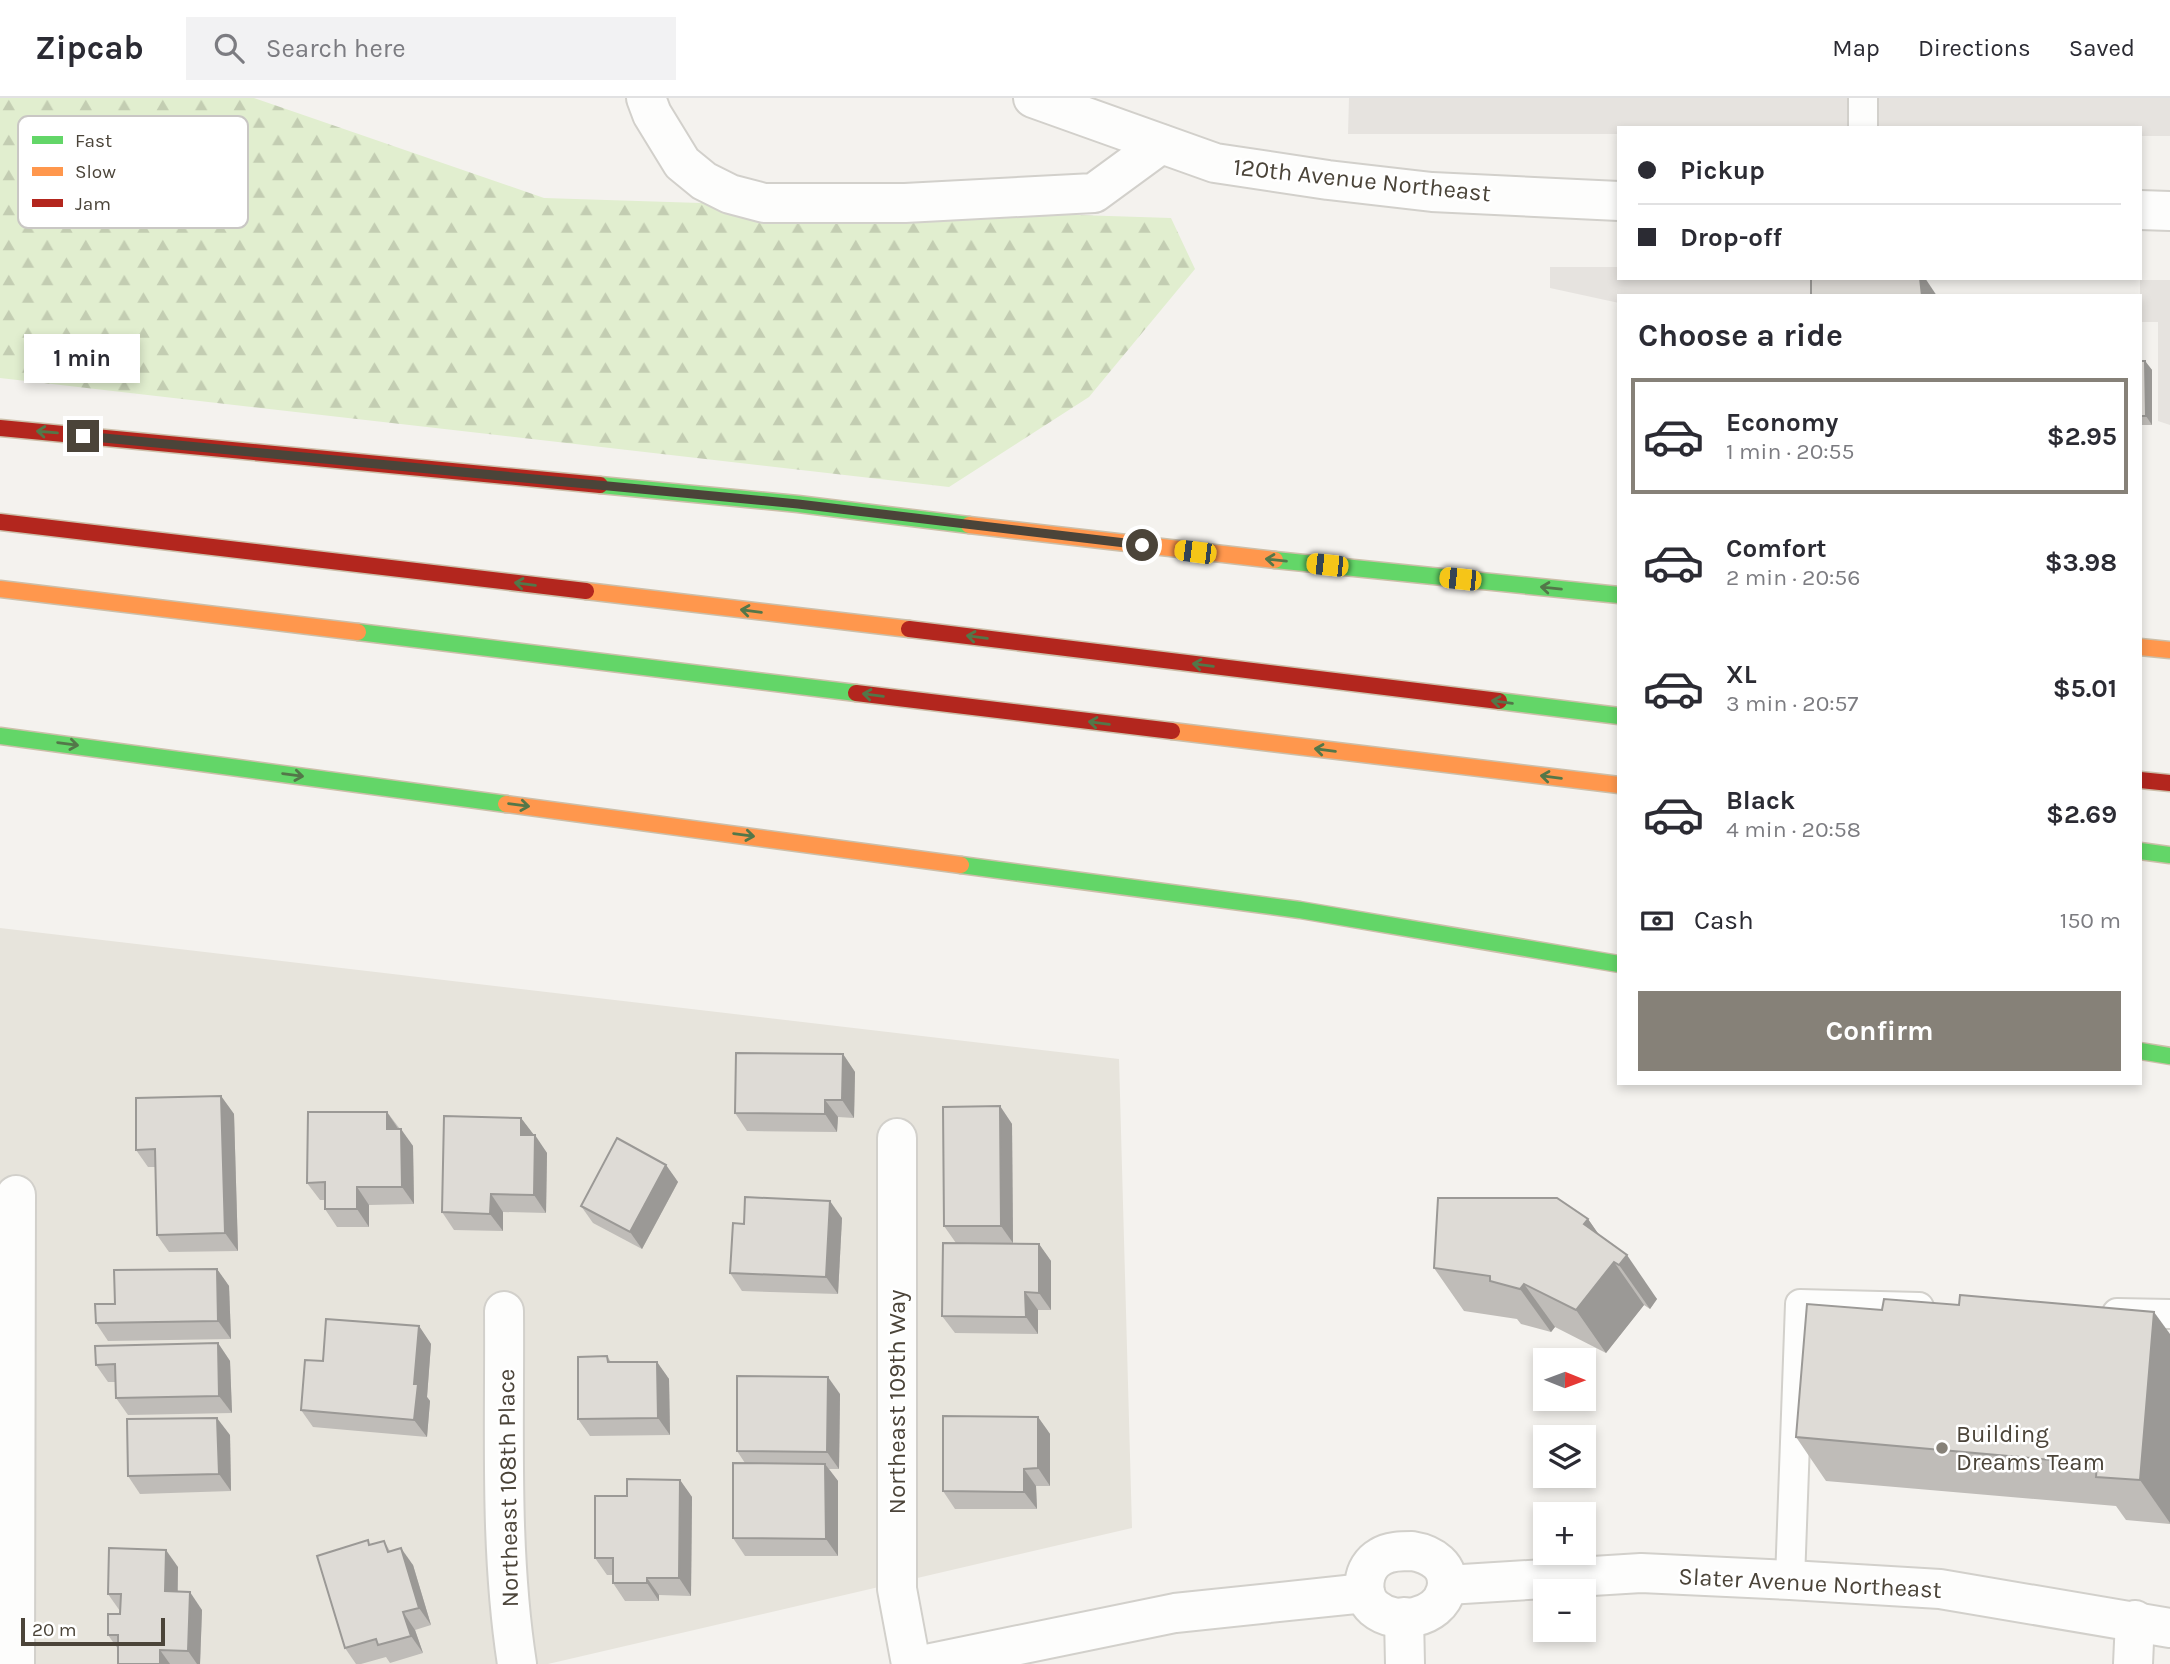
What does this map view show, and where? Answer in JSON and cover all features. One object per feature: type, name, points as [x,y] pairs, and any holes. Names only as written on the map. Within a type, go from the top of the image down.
[{"type":"highway","points":[[0,428],[798,504],[1195,552],[1617,595]]},
{"type":"highway","points":[[0,522],[1028,643],[1617,716]]},
{"type":"highway","points":[[0,589],[1617,785]]},
{"type":"highway","points":[[2142,648],[2170,650]]},
{"type":"highway","points":[[0,736],[1300,910],[1617,964]]},
{"type":"highway","points":[[2142,780],[2170,783]]},
{"type":"highway","points":[[2142,851],[2170,855]]},
{"type":"highway","points":[[2142,1051],[2170,1056]]},
{"type":"street","points":[[646,98],[652,114],[682,163],[704,181],[721,190],[764,203],[905,203],[1094,193],[1161,144]]},
{"type":"street","name":"120th Avenue Northeast","points":[[1053,101],[1215,163],[1328,180],[1432,191],[1617,201]]},
{"type":"street","points":[[2142,210],[2170,211]]},
{"type":"street","name":"Northeast 109th Way","points":[[897,1138],[897,1590],[911,1664]]},
{"type":"street","points":[[15,1664],[8,1593],[8,1363],[16,1195]]},
{"type":"street","name":"Northeast 108th Place","points":[[504,1311],[505,1543],[517,1664]]},
{"type":"street","points":[[1412,1551],[1426,1553],[1439,1561],[1446,1574],[1447,1585],[1442,1602],[1431,1612],[1404,1617],[1385,1615],[1373,1607],[1365,1593],[1364,1580],[1369,1567],[1380,1557],[1394,1552],[1412,1551]]},
{"type":"street","name":"Slater Avenue Northeast","points":[[1447,1585],[1641,1573],[1790,1580],[1940,1589],[2152,1624]]},
{"type":"street","points":[[926,1664],[1175,1613],[1277,1600],[1365,1593]]},
{"type":"street","points":[[1404,1617],[1405,1664]]},
{"type":"street","points":[[2133,1664],[2152,1624]]},
{"type":"lane","points":[[1863,98],[1863,126]]},
{"type":"lane","points":[[1790,1580],[1800,1304],[1951,1308]]},
{"type":"lane","points":[[2088,1312],[2170,1314]]},
{"type":"shaded area","points":[[1349,98],[2170,98],[2170,136],[2142,136],[2142,126],[1617,126],[1617,134],[1348,134]]},
{"type":"shaded area","points":[[1550,267],[1617,267],[1617,280],[1823,280],[1823,294],[1617,294],[1617,303],[1550,288]]},
{"type":"shaded area","points":[[2140,280],[2170,280],[2170,425],[2158,421],[2158,322],[2142,322]]},
{"type":"shaded area","points":[[0,928],[1119,1059],[1132,1528],[548,1664],[0,1664]]},
{"type":"green space","points":[[0,98],[254,98],[544,198],[1171,218],[1195,269],[1089,397],[949,487],[0,378]]},
{"type":"building","points":[[1811,280],[1920,280],[1922,294],[1811,294]]},
{"type":"building","points":[[2142,361],[2145,361],[2146,416],[2142,416]]},
{"type":"building","points":[[736,1053],[843,1054],[842,1100],[825,1100],[825,1114],[735,1113]]},
{"type":"building","points":[[221,1096],[225,1233],[157,1235],[155,1149],[136,1150],[136,1098]]},
{"type":"building","points":[[1000,1106],[1001,1226],[944,1226],[943,1107]]},
{"type":"building","points":[[308,1112],[387,1112],[387,1129],[401,1129],[402,1187],[357,1187],[357,1209],[325,1209],[325,1182],[307,1183]]},
{"type":"building","points":[[444,1116],[521,1118],[521,1135],[535,1135],[534,1195],[491,1194],[490,1214],[442,1212]]},
{"type":"building","points":[[617,1138],[666,1165],[630,1232],[581,1206]]},
{"type":"building","points":[[745,1197],[830,1201],[826,1277],[730,1273],[733,1223],[744,1224]]},
{"type":"building","points":[[1438,1198],[1557,1198],[1588,1219],[1584,1224],[1627,1255],[1619,1265],[1614,1262],[1576,1310],[1524,1284],[1520,1289],[1490,1281],[1490,1276],[1434,1268]]},
{"type":"building","points":[[943,1243],[1039,1244],[1039,1293],[1025,1292],[1026,1317],[942,1316]]},
{"type":"building","points":[[217,1269],[218,1321],[96,1323],[95,1304],[115,1304],[114,1270]]},
{"type":"building","points":[[1960,1295],[2154,1312],[2140,1480],[2096,1477],[2097,1464],[1796,1437],[1807,1304],[1882,1310],[1884,1299],[1959,1305]]},
{"type":"building","points":[[326,1319],[419,1326],[414,1420],[301,1410],[305,1360],[323,1361]]},
{"type":"building","points":[[218,1343],[219,1396],[116,1398],[115,1364],[96,1365],[95,1346]]},
{"type":"building","points":[[607,1356],[608,1362],[657,1362],[658,1418],[578,1419],[578,1357]]},
{"type":"building","points":[[737,1376],[828,1377],[827,1452],[737,1451]]},
{"type":"building","points":[[943,1416],[1038,1417],[1038,1468],[1024,1469],[1024,1492],[943,1491]]},
{"type":"building","points":[[217,1418],[219,1474],[128,1476],[127,1419]]},
{"type":"building","points":[[733,1463],[825,1464],[826,1539],[733,1538]]},
{"type":"building","points":[[627,1479],[680,1480],[679,1578],[647,1578],[647,1583],[613,1583],[613,1558],[595,1558],[595,1496],[627,1496]]},
{"type":"building","points":[[368,1540],[369,1545],[384,1541],[388,1552],[401,1548],[419,1608],[403,1612],[411,1636],[378,1645],[376,1639],[345,1648],[317,1556]]},
{"type":"building","points":[[109,1548],[166,1550],[165,1591],[190,1592],[188,1651],[160,1650],[160,1664],[118,1664],[118,1635],[108,1635],[108,1614],[120,1614],[121,1594],[108,1594]]},
{"type":"traffic: fast","points":[[600,485],[798,504],[969,525]]},
{"type":"traffic: fast","points":[[1275,560],[1617,595]]},
{"type":"traffic: fast","points":[[358,632],[856,693]]},
{"type":"traffic: fast","points":[[1499,701],[1617,716]]},
{"type":"traffic: fast","points":[[0,736],[506,804]]},
{"type":"traffic: fast","points":[[2142,851],[2170,855]]},
{"type":"traffic: fast","points":[[961,865],[1300,910],[1617,964]]},
{"type":"traffic: fast","points":[[2142,1051],[2170,1056]]},
{"type":"traffic: slow","points":[[969,525],[1275,560]]},
{"type":"traffic: slow","points":[[0,589],[358,632]]},
{"type":"traffic: slow","points":[[586,591],[909,629]]},
{"type":"traffic: slow","points":[[2142,647],[2170,650]]},
{"type":"traffic: slow","points":[[1172,731],[1617,785]]},
{"type":"traffic: slow","points":[[506,804],[961,865]]},
{"type":"traffic: jam","points":[[0,428],[600,485]]},
{"type":"traffic: jam","points":[[0,522],[586,591]]},
{"type":"traffic: jam","points":[[909,629],[1499,701]]},
{"type":"traffic: jam","points":[[856,693],[1172,731]]},
{"type":"traffic: jam","points":[[2142,780],[2170,783]]},
{"type":"place","name":"Building Dreams Team","points":[[1942,1448]]},
{"type":"route","points":[[83,436],[798,504],[1142,545]]}]
